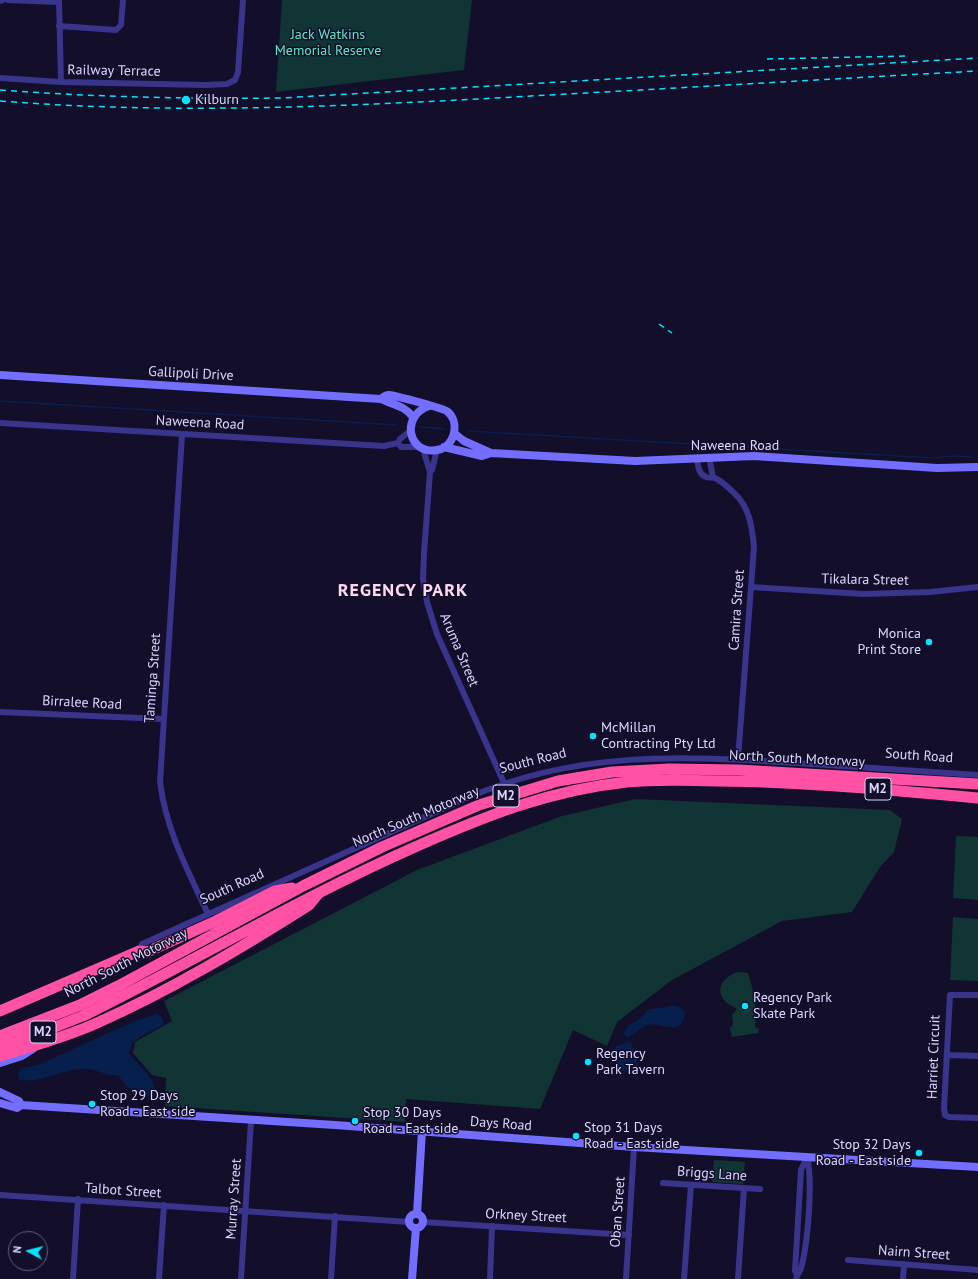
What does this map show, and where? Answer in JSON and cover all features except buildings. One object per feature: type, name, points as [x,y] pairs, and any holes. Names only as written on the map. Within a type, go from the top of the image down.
[{"type":"highway","name":"North South Motorway","points":[[0,1045],[45,1032],[118,986],[303,886],[382,847],[479,806],[558,781],[612,772],[668,769],[739,770],[978,784]]},
{"type":"highway","name":"North South Motorway","points":[[0,1036],[82,1010],[320,891],[478,819],[514,806],[579,790],[628,782],[739,780],[837,785],[978,798]]},
{"type":"highway","points":[[138,951],[147,952],[216,921],[275,891],[303,886]]},
{"type":"highway","points":[[0,1056],[37,1046],[108,1018],[231,955],[309,905],[320,891]]},
{"type":"highway","name":"South Road","points":[[0,1011],[138,951]]},
{"type":"highway","points":[[0,1045],[17,1051]]},
{"type":"street","points":[[8,0],[59,1],[61,82]]},
{"type":"street","points":[[59,26],[116,30],[121,25],[123,0]]},
{"type":"street","name":"Railway Terrace","points":[[0,78],[61,82],[206,86],[227,84],[236,80],[238,72],[243,0]]},
{"type":"street","name":"Gallipoli Drive","points":[[0,375],[381,399],[401,406],[413,417]]},
{"type":"street","name":"Gallipoli Drive","points":[[381,399],[387,395],[400,397],[428,406]]},
{"type":"street","points":[[428,406],[442,408],[447,411],[454,423],[454,433],[450,443],[440,449],[422,448],[412,437],[410,431],[413,417],[417,412],[428,406]]},
{"type":"street","name":"Naweena Road","points":[[0,423],[384,446],[398,444],[401,447],[422,448]]},
{"type":"street","points":[[398,444],[400,439],[410,431]]},
{"type":"street","name":"Naweena Road","points":[[454,433],[464,441],[492,453],[622,461],[754,456],[937,468],[978,466]]},
{"type":"street","name":"Taminga Street","points":[[182,435],[162,719],[160,782],[163,807],[170,830],[208,914]]},
{"type":"street","name":"Aruma Street","points":[[422,448],[430,472],[424,553],[424,579],[427,602],[438,634],[504,783]]},
{"type":"street","name":"Naweena Road","points":[[440,449],[482,456],[492,453]]},
{"type":"street","name":"Aruma Street","points":[[430,472],[440,449]]},
{"type":"street","points":[[710,457],[713,477]]},
{"type":"street","name":"Camira Street","points":[[697,458],[700,472],[707,478],[713,477],[735,494],[748,514],[752,530],[754,547],[738,759]]},
{"type":"street","name":"Tikalara Street","points":[[751,587],[863,594],[923,592],[978,587]]},
{"type":"street","name":"Birralee Road","points":[[0,712],[162,719]]},
{"type":"street","name":"South Road","points":[[138,951],[142,944],[370,840],[504,783],[556,769],[608,761],[674,757],[738,759],[978,775]]},
{"type":"street","name":"Harriet Circuit","points":[[978,995],[950,996],[945,1115],[949,1117],[978,1118]]},
{"type":"street","points":[[0,1063],[22,1056],[37,1046]]},
{"type":"street","points":[[947,1055],[978,1056]]},
{"type":"street","points":[[0,1092],[19,1100],[21,1105]]},
{"type":"street","name":"Days Road","points":[[0,1103],[17,1108],[21,1105],[422,1131],[634,1147],[978,1167]]},
{"type":"street","name":"Murray Street","points":[[241,1279],[251,1121]]},
{"type":"street","points":[[416,1228],[421,1226],[422,1222],[420,1216],[417,1214],[422,1131]]},
{"type":"street","name":"Oban Street","points":[[626,1279],[634,1147]]},
{"type":"street","points":[[797,1277],[795,1271],[801,1170],[806,1157]]},
{"type":"street","points":[[797,1277],[801,1271],[804,1251],[809,1187],[810,1170],[806,1157]]},
{"type":"street","name":"Briggs Lane","points":[[663,1183],[760,1189]]},
{"type":"street","points":[[684,1279],[691,1185]]},
{"type":"street","points":[[800,1186],[806,1185],[809,1187]]},
{"type":"street","points":[[738,1279],[744,1188]]},
{"type":"street","name":"Talbot Street","points":[[0,1195],[245,1211]]},
{"type":"street","points":[[73,1279],[78,1199]]},
{"type":"street","points":[[159,1279],[164,1206]]},
{"type":"street","points":[[245,1211],[409,1222]]},
{"type":"street","points":[[409,1222],[411,1216],[417,1214]]},
{"type":"street","points":[[331,1279],[335,1216]]},
{"type":"street","points":[[409,1222],[412,1227],[416,1228]]},
{"type":"street","name":"Orkney Street","points":[[422,1222],[628,1235]]},
{"type":"street","points":[[490,1279],[492,1226]]},
{"type":"street","points":[[412,1279],[416,1228]]},
{"type":"street","name":"Nairn Street","points":[[848,1260],[978,1270]]},
{"type":"street","points":[[903,1279],[904,1264]]},
{"type":"green space","name":"Jack Watkins Memorial Reserve","points":[[282,0],[472,0],[464,70],[276,92]]},
{"type":"green space","points":[[635,799],[890,810],[902,819],[894,852],[880,867],[852,912],[782,921],[672,980],[617,1022],[607,1046],[573,1030],[540,1109],[406,1099],[405,1122],[165,1106],[166,1078],[152,1075],[133,1053],[135,1042],[172,1021],[164,1001],[417,870],[562,816]]},
{"type":"green space","points":[[956,836],[978,837],[978,900],[953,898]]},
{"type":"green space","points":[[953,917],[978,919],[978,981],[950,980]]},
{"type":"green space","name":"Regency Park Skate Park","points":[[738,972],[748,973],[752,986],[756,1013],[755,1027],[759,1029],[758,1033],[732,1037],[730,1028],[733,1024],[732,1015],[737,1009],[725,1001],[720,991],[726,979]]},
{"type":"green space","points":[[714,1160],[745,1162],[743,1184],[712,1182]]},
{"type":"water","points":[[677,1006],[685,1011],[680,1025],[675,1027],[657,1025],[645,1026],[632,1035],[626,1037],[624,1033],[626,1029],[640,1018],[647,1010]]},
{"type":"water","points":[[158,1014],[163,1019],[163,1025],[137,1040],[130,1048],[129,1054],[144,1069],[153,1082],[155,1088],[154,1093],[149,1097],[126,1086],[118,1075],[110,1075],[86,1069],[73,1070],[37,1079],[19,1079],[18,1073],[22,1068],[38,1065],[137,1020]]},
{"type":"water","points":[[630,1041],[636,1054],[638,1066],[634,1070],[623,1071],[615,1060],[615,1050],[616,1046]]},
{"type":"waterway","points":[[0,401],[397,425]]},
{"type":"waterway","points":[[421,427],[444,429]]},
{"type":"waterway","points":[[468,431],[933,458],[952,456],[972,457]]},
{"type":"railway","points":[[767,59],[907,56]]},
{"type":"railway","points":[[0,90],[141,97],[281,98],[978,58]]},
{"type":"railway","points":[[0,101],[133,108],[266,108],[332,106],[465,100],[978,71]]},
{"type":"railway","points":[[659,324],[672,333]]},
{"type":"place","name":"Kilburn","points":[[186,100]]},
{"type":"place","name":"Monica Print Store","points":[[929,642]]},
{"type":"place","name":"McMillan Contracting Pty Ltd","points":[[593,736]]},
{"type":"place","name":"Regency Park Skate Park","points":[[745,1006]]},
{"type":"place","name":"Regency Park Tavern","points":[[588,1062]]},
{"type":"place","name":"Stop 29 Days Road - East side","points":[[92,1104]]},
{"type":"place","name":"Stop 30 Days Road - East side","points":[[355,1121]]},
{"type":"place","name":"Stop 31 Days Road - East side","points":[[576,1136]]},
{"type":"place","name":"Stop 32 Days Road - East side","points":[[919,1153]]},
{"type":"district","name":"REGENCY PARK","points":[[403,591]]}]
